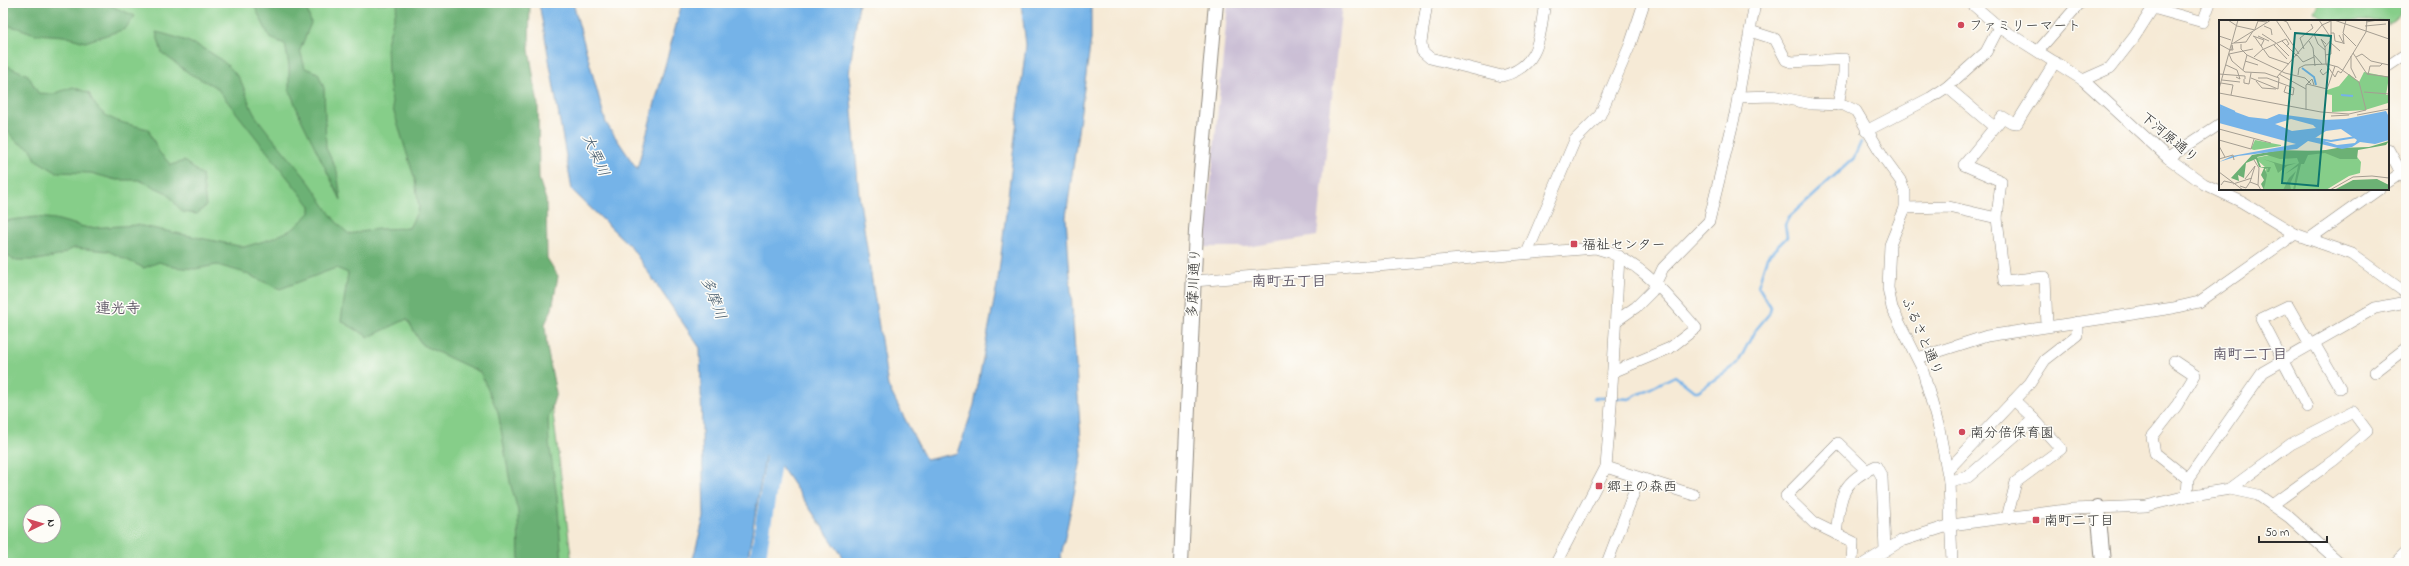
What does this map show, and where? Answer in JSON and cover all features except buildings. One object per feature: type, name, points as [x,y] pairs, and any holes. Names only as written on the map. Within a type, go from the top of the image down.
[{"type":"street","name":"多摩川通り","points":[[1182,563],[1194,280],[1216,3]]},
{"type":"street","points":[[1427,3],[1421,42],[1422,51],[1430,58],[1502,76],[1530,62],[1537,46],[1546,3]]},
{"type":"street","points":[[1527,253],[1575,140],[1600,115],[1630,45],[1644,3]]},
{"type":"street","points":[[1616,321],[1636,307],[1652,291],[1654,284],[1663,268],[1709,220],[1738,97],[1755,3]]},
{"type":"street","name":"下河原通り","points":[[1972,3],[2000,27],[2083,80],[2168,158],[2204,184],[2242,202],[2295,234],[2352,254],[2406,293]]},
{"type":"street","points":[[2038,50],[2080,3]]},
{"type":"street","points":[[2083,80],[2110,68],[2154,5],[2203,22],[2210,3]]},
{"type":"street","points":[[1866,131],[1930,98],[1947,87],[1986,52],[2000,27]]},
{"type":"street","points":[[1750,31],[1775,39],[1786,60],[1792,62],[1844,60],[1844,73],[1838,105]]},
{"type":"street","points":[[2389,65],[2406,54]]},
{"type":"street","points":[[2046,326],[2045,277],[2004,281],[1997,218],[2001,181],[1964,165],[1993,126],[2002,117],[2011,122],[2017,123],[2055,62]]},
{"type":"street","points":[[1947,87],[1993,126]]},
{"type":"street","name":"ふるさと通り","points":[[1738,97],[1774,96],[1812,104],[1844,105],[1856,111],[1866,131],[1900,180],[1905,192],[1905,208],[1890,245],[1888,288],[1892,308],[1918,358],[1939,428],[1948,470],[1952,563]]},
{"type":"street","points":[[2168,158],[2219,125]]},
{"type":"street","points":[[2389,151],[2404,177],[2389,182]]},
{"type":"street","points":[[2309,239],[2378,190]]},
{"type":"street","points":[[1905,208],[1949,207],[1997,218]]},
{"type":"street","points":[[1918,358],[1987,336],[2173,308],[2200,302],[2295,234]]},
{"type":"street","points":[[1194,280],[1595,248],[1619,256],[1628,261],[1654,284],[1659,286],[1696,328],[1670,348],[1613,372]]},
{"type":"street","points":[[1556,563],[1606,467],[1619,256]]},
{"type":"street","points":[[2187,496],[2188,479],[2263,372],[2375,308],[2406,302]]},
{"type":"street","points":[[2307,407],[2261,319],[2288,306],[2340,388]]},
{"type":"street","points":[[1948,470],[2030,383],[2045,360],[2077,335],[2077,322]]},
{"type":"street","points":[[2375,372],[2406,348]]},
{"type":"street","points":[[2174,361],[2195,375],[2177,405],[2152,437],[2155,453],[2188,479]]},
{"type":"street","points":[[2008,518],[2016,482],[2061,449],[2034,419],[2014,400]]},
{"type":"street","points":[[2230,489],[2291,444],[2353,412],[2366,431],[2334,460],[2272,505]]},
{"type":"street","points":[[1949,481],[1968,477],[2034,419]]},
{"type":"street","points":[[1852,563],[1853,542],[1814,523],[1786,496],[1838,443],[1866,470]]},
{"type":"street","points":[[1836,534],[1841,498],[1845,487],[1866,470],[1876,466],[1882,477],[1884,550]]},
{"type":"street","points":[[1606,467],[1694,495]]},
{"type":"street","points":[[1606,563],[1640,479]]},
{"type":"street","points":[[1865,563],[1901,541],[1951,526],[2098,507],[2146,506],[2187,496],[2230,489],[2258,495],[2315,539],[2340,563]]},
{"type":"street","points":[[2098,507],[2103,563]]},
{"type":"street","points":[[2396,563],[2406,553]]},
{"type":"shaded area","points":[[1228,3],[1342,3],[1317,236],[1247,247],[1205,247]]},
{"type":"green space","points":[[3,3],[501,3],[572,563],[3,563]]},
{"type":"green space","points":[[3,3],[104,3],[135,16],[125,29],[85,42],[64,36],[35,34],[3,25]]},
{"type":"green space","points":[[253,3],[306,5],[311,23],[300,50],[305,68],[318,73],[324,88],[326,148],[337,171],[341,200],[301,119],[289,89],[289,66],[285,44],[270,38]]},
{"type":"green space","points":[[398,3],[530,3],[529,49],[538,105],[539,179],[546,200],[547,258],[558,276],[552,309],[545,324],[547,348],[556,393],[548,419],[549,443],[557,497],[562,563],[519,563],[518,511],[510,482],[498,412],[480,372],[422,345],[407,319],[369,337],[341,321],[348,273],[336,268],[280,289],[242,272],[217,265],[195,269],[174,267],[159,262],[144,268],[108,251],[74,248],[58,256],[37,260],[13,260],[3,251],[3,221],[36,217],[55,219],[88,228],[137,225],[244,247],[271,239],[293,229],[310,213],[310,206],[216,87],[190,74],[162,53],[156,32],[192,43],[204,49],[215,55],[234,72],[241,82],[252,110],[257,118],[309,182],[336,222],[349,234],[378,229],[409,228],[419,208],[415,180],[393,109],[388,73],[387,43]]},
{"type":"green space","points":[[2318,3],[2405,3],[2400,14],[2389,24],[2389,20],[2327,20],[2314,12]]},
{"type":"green space","points":[[3,64],[28,75],[38,93],[53,94],[73,87],[89,93],[99,109],[112,119],[148,129],[159,152],[171,165],[184,161],[202,175],[206,206],[197,214],[182,212],[167,193],[139,180],[116,180],[91,173],[56,172],[36,160],[31,149],[17,142],[3,126]]},
{"type":"water","name":"大栗川","points":[[539,3],[573,3],[606,123],[637,169],[682,3],[859,3],[849,74],[859,195],[888,386],[926,460],[958,453],[974,405],[998,280],[1026,45],[1021,3],[1091,3],[1091,39],[1066,217],[1082,456],[1061,556],[1062,563],[847,563],[767,446],[747,563],[692,563],[704,517],[700,348],[631,247],[572,190]]},
{"type":"waterway","points":[[1617,398],[1629,399],[1675,376],[1694,391],[1698,391],[1738,363],[1754,332],[1769,314],[1771,307],[1758,286],[1767,257],[1787,237],[1785,225],[1789,217],[1854,158],[1861,142]]},
{"type":"waterway","points":[[1594,398],[1605,398]]},
{"type":"waterway","name":"多摩川","points":[[757,563],[774,456],[766,436]]},
{"type":"place","name":"ファミリーマート","points":[[1961,25]]},
{"type":"place","name":"福祉センター","points":[[1574,244]]},
{"type":"place","name":"南分倍保育園","points":[[1962,432]]},
{"type":"place","name":"郷土の森西","points":[[1599,486]]},
{"type":"place","name":"南町二丁目","points":[[2036,520]]},
{"type":"district","name":"南町五丁目","points":[[1289,281]]},
{"type":"district","name":"連光寺","points":[[118,308]]},
{"type":"district","name":"南町二丁目","points":[[2250,354]]}]
